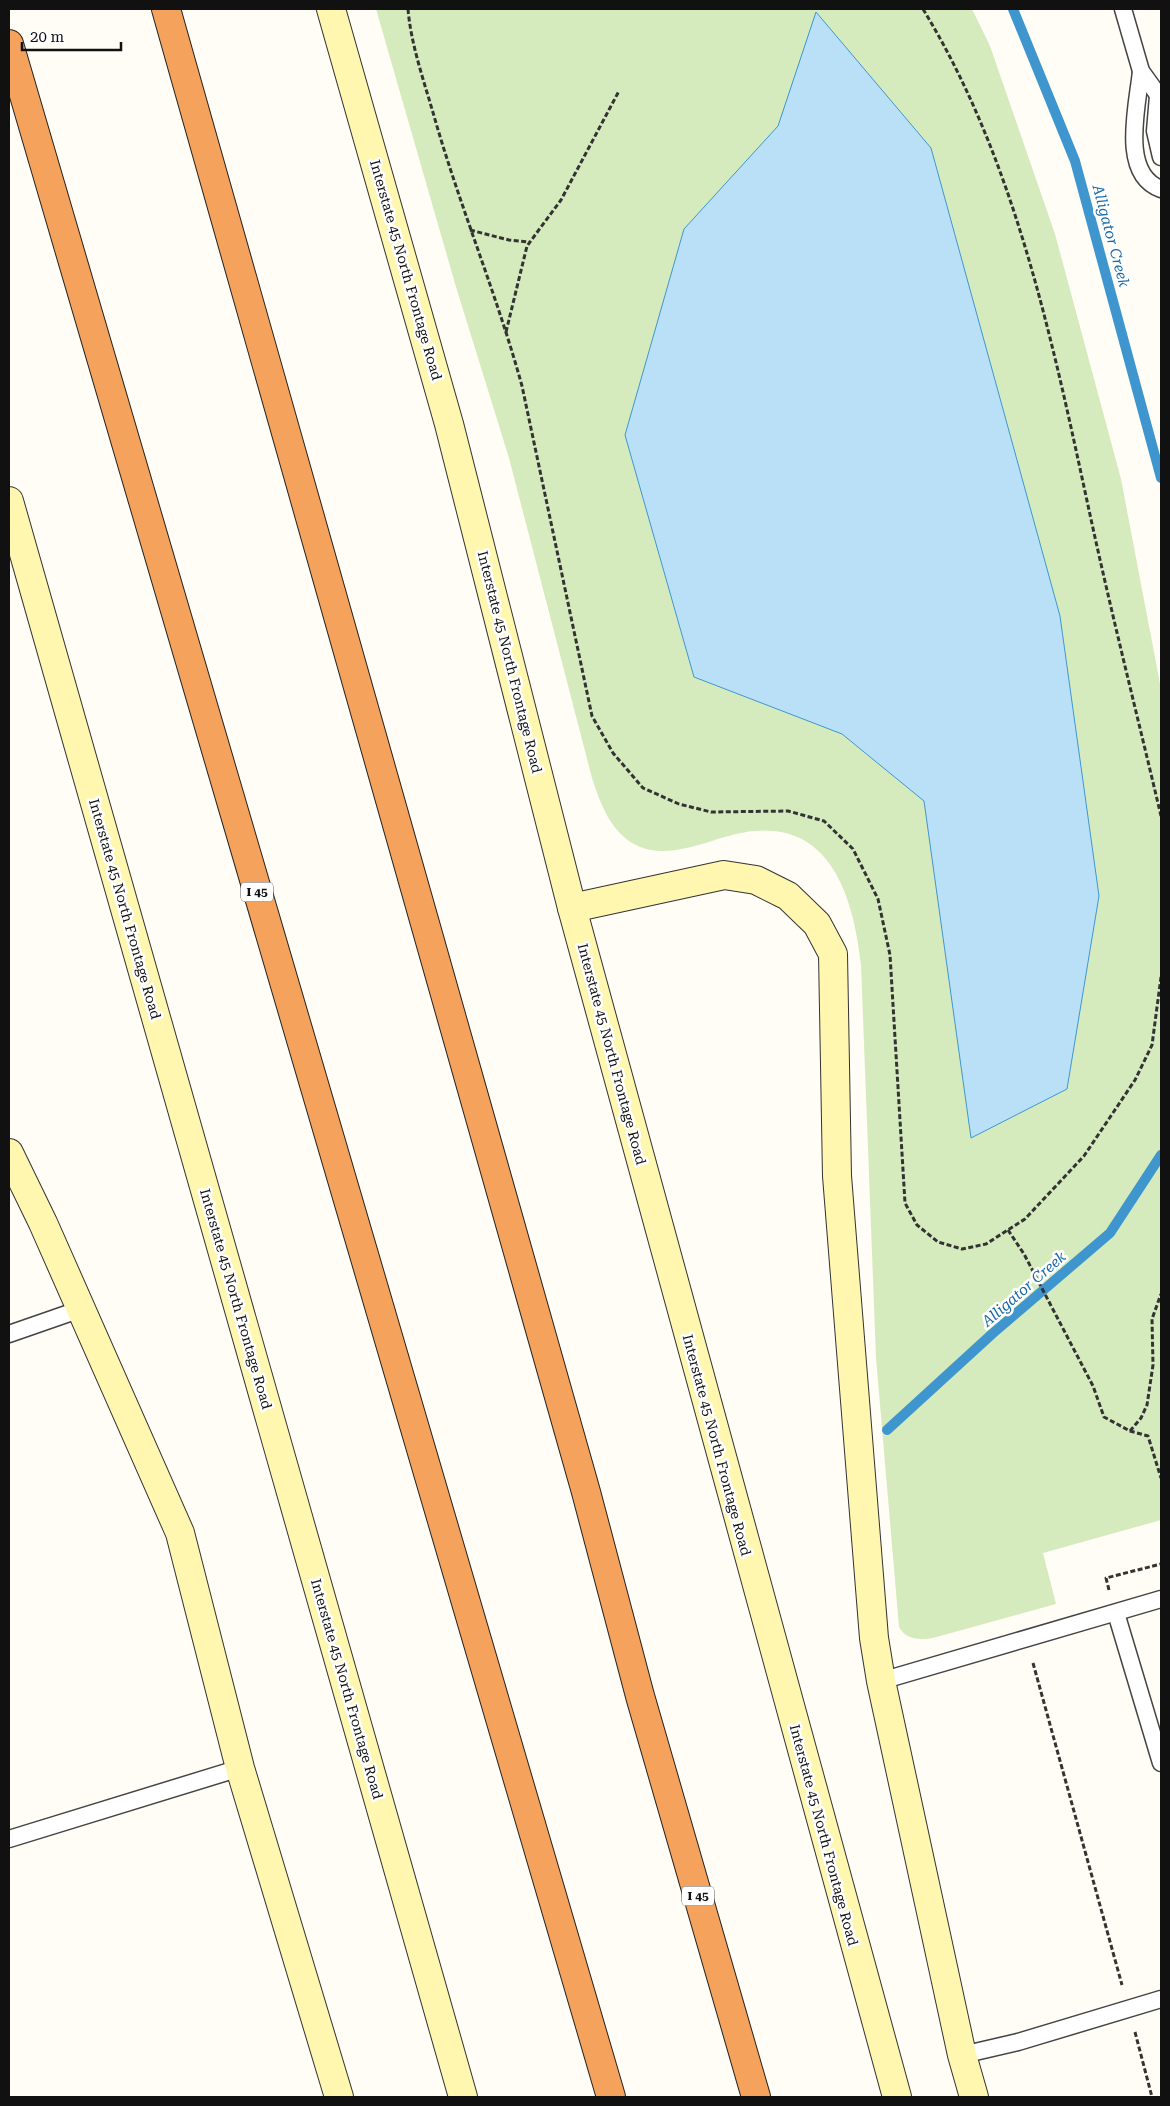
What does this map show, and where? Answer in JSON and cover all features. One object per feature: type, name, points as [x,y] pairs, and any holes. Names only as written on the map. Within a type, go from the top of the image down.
[{"type":"highway","name":"I 45","points":[[166,9],[586,1492],[640,1696],[756,2097]]},
{"type":"highway","name":"I 45","points":[[9,44],[611,2097]]},
{"type":"main road","name":"Interstate 45 North Frontage Road","points":[[331,9],[450,424],[572,908],[897,2097]]},
{"type":"main road","name":"Interstate 45 North Frontage Road","points":[[9,501],[463,2097]]},
{"type":"main road","points":[[572,908],[724,875],[756,880],[788,896],[817,924],[832,954],[837,1176],[874,1638],[881,1681],[962,2055],[974,2097]]},
{"type":"main road","points":[[9,1153],[81,1309],[180,1533],[240,1768],[339,2097]]},
{"type":"lane","points":[[1123,9],[1141,71],[1160,98],[1155,131],[1161,157]]},
{"type":"lane","points":[[1141,71],[1134,133],[1134,155],[1141,172],[1156,187],[1161,189]]},
{"type":"lane","points":[[9,1334],[81,1309]]},
{"type":"lane","points":[[881,1681],[1161,1600]]},
{"type":"lane","points":[[1116,1613],[1161,1763]]},
{"type":"lane","points":[[9,1839],[240,1768]]},
{"type":"lane","points":[[962,2055],[1018,2042],[1161,1999]]},
{"type":"path","points":[[408,9],[422,74],[470,230],[506,333],[536,445],[592,716],[609,746],[643,788],[679,804],[712,812],[788,812],[824,821],[853,848],[878,899],[890,955],[905,1203],[917,1225],[938,1242],[962,1249],[986,1244],[1024,1219],[1084,1156],[1135,1080],[1152,1045],[1161,977]]},
{"type":"path","points":[[923,9],[990,140],[1024,241],[1077,448],[1089,510],[1161,816]]},
{"type":"path","points":[[506,333],[529,242],[561,200],[619,91]]},
{"type":"path","points":[[470,230],[509,240],[529,242]]},
{"type":"path","points":[[1008,1230],[1024,1254],[1093,1386],[1104,1417],[1130,1431],[1148,1436],[1161,1478]]},
{"type":"path","points":[[1130,1431],[1141,1418],[1148,1405],[1153,1365],[1152,1319],[1161,1294]]},
{"type":"path","points":[[1116,1613],[1106,1578],[1161,1564]]},
{"type":"path","points":[[1026,1638],[1152,2097]]},
{"type":"green space","points":[[376,9],[972,9],[990,46],[1055,234],[1121,479],[1161,689],[1161,1520],[1043,1553],[1056,1604],[933,1638],[918,1639],[909,1637],[899,1627],[876,1358],[861,965],[851,910],[842,885],[830,864],[813,847],[793,835],[767,831],[736,834],[683,849],[651,850],[628,840],[619,832],[606,813],[592,778],[509,458],[456,287]]},
{"type":"water","points":[[816,12],[931,148],[1060,616],[1099,896],[1067,1089],[971,1138],[924,801],[842,734],[694,677],[625,435],[684,229],[778,126]]},
{"type":"waterway","name":"Alligator Creek","points":[[1013,9],[1075,161],[1161,478]]},
{"type":"waterway","name":"Alligator Creek","points":[[887,1430],[992,1334],[1110,1233],[1161,1155]]}]
